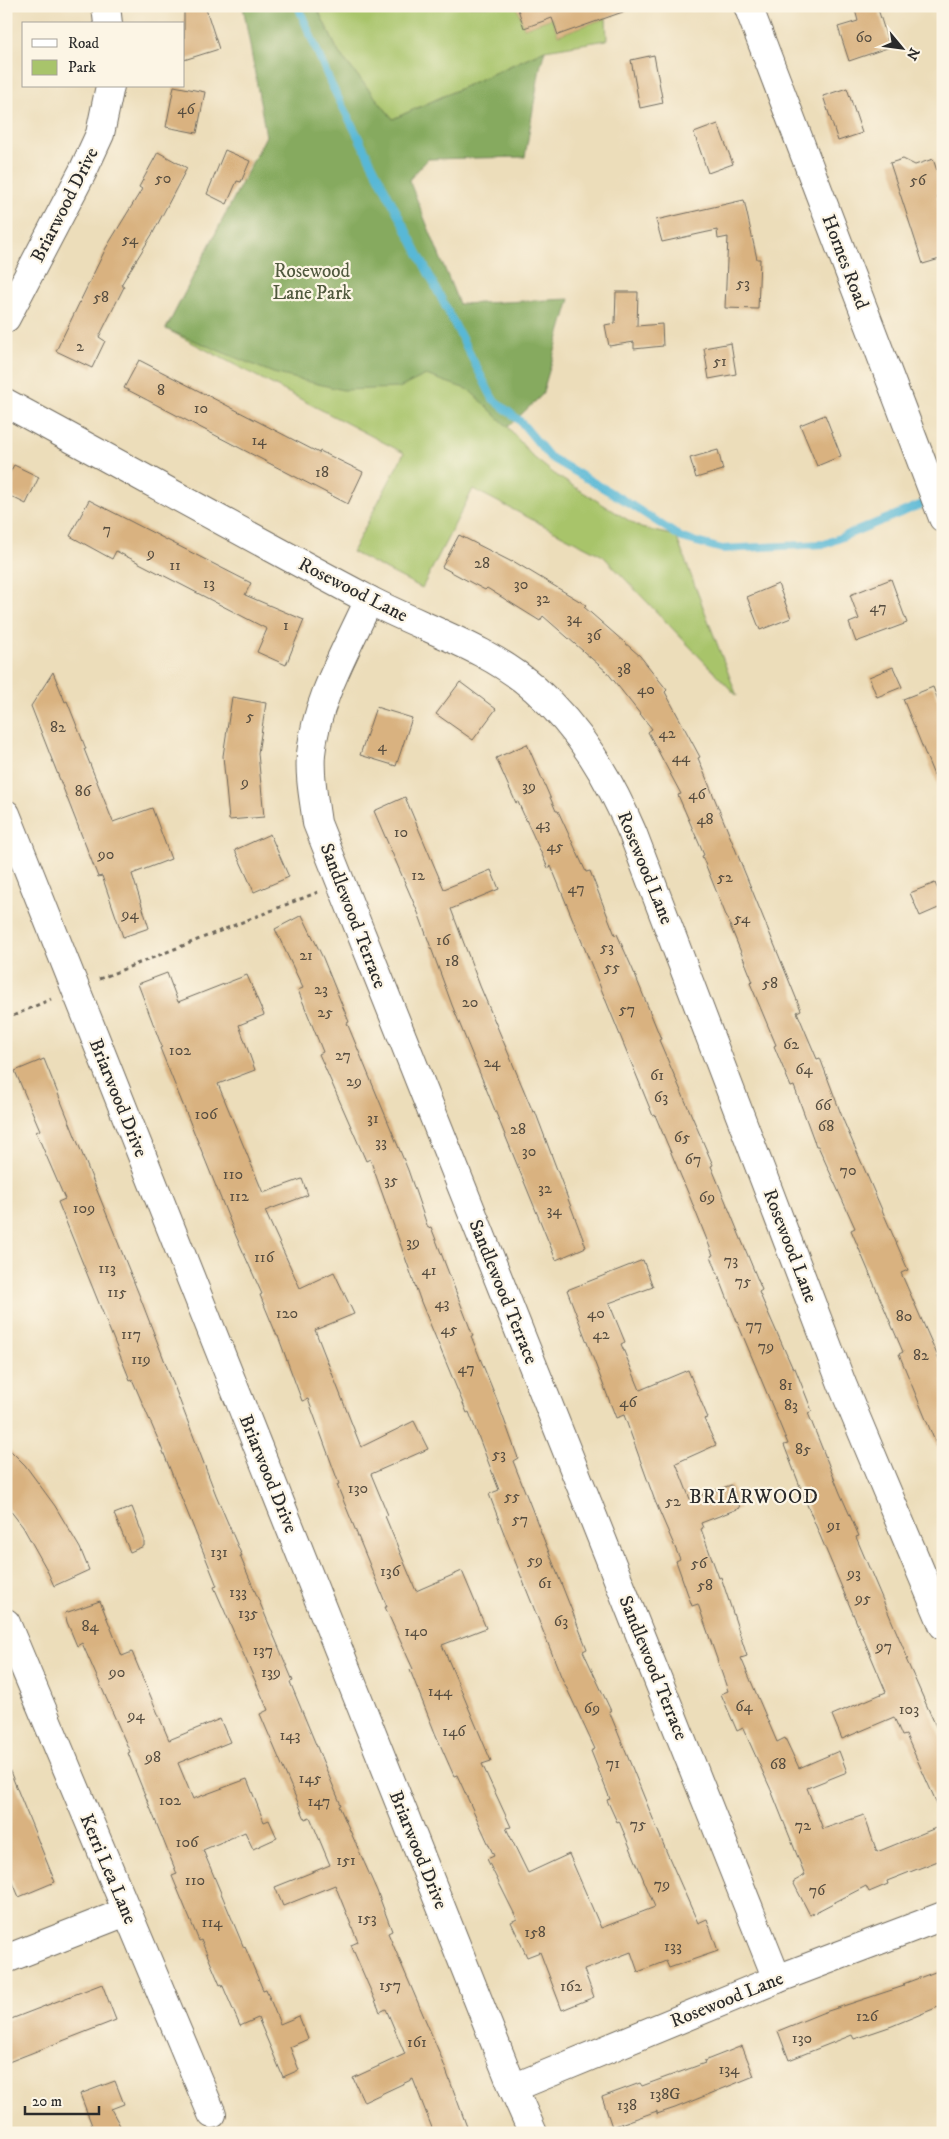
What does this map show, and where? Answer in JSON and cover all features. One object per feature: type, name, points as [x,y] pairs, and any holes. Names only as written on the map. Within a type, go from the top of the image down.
[{"type":"street","points":[[106,6],[108,22]]},
{"type":"street","name":"Hornes Road","points":[[748,6],[938,506]]},
{"type":"street","name":"Briarwood Drive","points":[[6,318],[83,171],[100,134],[110,88]]},
{"type":"street","name":"Rosewood Lane","points":[[6,403],[369,600],[482,654],[520,676],[537,690],[586,744],[600,764],[632,834],[842,1384],[943,1625]]},
{"type":"street","name":"Sandlewood Terrace","points":[[369,600],[321,706],[314,729],[311,779],[317,823],[778,1979]]},
{"type":"street","name":"Briarwood Drive","points":[[6,814],[513,2088],[533,2133]]},
{"type":"street","name":"Kerri Lea Lane","points":[[6,1623],[212,2114]]},
{"type":"street","points":[[6,1959],[126,1912]]},
{"type":"street","name":"Rosewood Lane","points":[[513,2088],[778,1979],[943,1916]]},
{"type":"path","points":[[6,1019],[75,988],[340,884]]},
{"type":"green space","name":"Rosewood Lane Park","points":[[243,6],[316,6],[339,53],[393,119],[545,50],[540,68],[525,157],[428,159],[409,180],[459,304],[570,299],[542,395],[508,427],[469,390],[426,375],[399,388],[343,390],[273,373],[166,329],[266,136]]},
{"type":"green space","points":[[316,6],[517,6],[524,28],[552,18],[558,35],[606,18],[607,40],[545,50],[393,119],[339,53]]},
{"type":"green space","name":"Rosewood Lane Park","points":[[278,114],[506,421],[508,427],[532,456],[557,476],[641,528],[676,536],[737,696],[603,556],[473,489],[422,588],[352,552],[404,453],[166,329]]},
{"type":"building","points":[[205,6],[219,49],[185,60],[184,12]]},
{"type":"building","points":[[517,6],[631,6],[631,9],[558,35],[552,18],[524,28]]},
{"type":"building","points":[[854,6],[877,6],[890,47],[849,61],[838,27],[858,21]]},
{"type":"building","points":[[654,55],[663,103],[640,108],[631,60]]},
{"type":"building","points":[[174,88],[205,92],[197,133],[166,127]]},
{"type":"building","points":[[847,88],[862,133],[838,141],[823,96]]},
{"type":"building","points":[[718,124],[733,164],[708,173],[694,133]]},
{"type":"building","points":[[225,150],[250,161],[241,182],[237,181],[227,204],[207,194]]},
{"type":"building","points":[[158,152],[187,168],[153,233],[121,285],[124,287],[99,337],[105,341],[92,368],[56,351],[106,248],[142,189],[139,187]]},
{"type":"building","points":[[903,159],[915,165],[933,159],[943,188],[943,194],[937,196],[943,212],[943,258],[923,264],[890,163]]},
{"type":"building","points":[[744,200],[757,259],[760,259],[758,309],[725,308],[728,237],[718,239],[717,230],[662,242],[656,220]]},
{"type":"building","points":[[616,292],[638,292],[637,326],[662,324],[663,346],[634,349],[634,342],[609,346],[605,325],[615,323]]},
{"type":"building","points":[[731,343],[736,374],[709,379],[704,348]]},
{"type":"building","points":[[139,360],[319,453],[320,451],[363,472],[348,504],[124,388]]},
{"type":"building","points":[[825,415],[841,456],[817,466],[800,425]]},
{"type":"building","points":[[718,450],[723,470],[696,478],[690,458]]},
{"type":"building","points":[[14,465],[39,477],[26,504],[6,494],[6,479]]},
{"type":"building","points":[[89,500],[251,583],[245,595],[304,620],[286,665],[257,652],[267,629],[116,551],[112,559],[70,536]]},
{"type":"building","points":[[459,535],[513,561],[586,605],[584,607],[640,656],[667,690],[665,692],[700,757],[698,758],[801,1010],[797,1012],[817,1059],[820,1058],[844,1122],[908,1270],[901,1273],[943,1368],[943,1461],[899,1354],[903,1352],[851,1230],[855,1228],[818,1146],[816,1146],[794,1086],[791,1087],[774,1046],[776,1045],[750,983],[753,982],[702,856],[704,855],[678,795],[681,794],[648,732],[652,729],[607,672],[543,616],[540,621],[487,588],[485,590],[442,567]]},
{"type":"building","points":[[891,579],[907,623],[856,642],[849,623],[859,619],[850,595]]},
{"type":"building","points":[[778,584],[791,618],[760,630],[747,597]]},
{"type":"building","points":[[893,667],[902,687],[877,697],[869,677]]},
{"type":"building","points":[[53,672],[65,702],[67,701],[113,822],[152,808],[171,859],[132,874],[149,928],[123,937],[102,876],[98,877],[31,706]]},
{"type":"building","points":[[460,682],[496,709],[473,740],[436,714]]},
{"type":"building","points":[[933,687],[943,712],[942,795],[903,699]]},
{"type":"building","points":[[232,697],[266,703],[258,753],[264,817],[229,820],[223,756]]},
{"type":"building","points":[[376,707],[412,718],[396,766],[360,755]]},
{"type":"building","points":[[527,744],[556,811],[558,811],[586,872],[590,871],[615,935],[617,934],[633,970],[661,1039],[659,1040],[713,1165],[711,1166],[762,1290],[759,1292],[793,1369],[795,1368],[812,1411],[808,1413],[859,1536],[856,1537],[908,1659],[906,1659],[943,1742],[943,1817],[906,1735],[902,1736],[894,1717],[842,1739],[832,1715],[886,1692],[808,1507],[784,1445],[788,1444],[726,1295],[711,1256],[713,1255],[689,1195],[655,1115],[653,1116],[551,866],[548,868],[496,758]]},
{"type":"building","points":[[405,797],[444,889],[491,870],[499,889],[451,909],[480,986],[533,1112],[535,1111],[586,1247],[556,1260],[452,1005],[419,915],[374,811]]},
{"type":"building","points":[[270,834],[289,877],[254,892],[235,850]]},
{"type":"building","points":[[935,883],[943,901],[943,906],[920,916],[910,893]]},
{"type":"building","points":[[302,915],[323,958],[349,1022],[347,1023],[408,1170],[428,1228],[431,1227],[473,1336],[471,1336],[518,1458],[513,1461],[587,1649],[583,1651],[611,1711],[609,1711],[667,1853],[698,1923],[707,1919],[718,1951],[669,1968],[666,1961],[638,1972],[631,1952],[584,1970],[594,1997],[562,2010],[540,1952],[527,1957],[511,1922],[517,1919],[487,1859],[494,1856],[457,1775],[454,1776],[435,1733],[410,1670],[413,1669],[385,1607],[387,1607],[337,1485],[339,1484],[308,1399],[302,1401],[278,1336],[260,1295],[262,1294],[236,1236],[160,1048],[162,1047],[138,984],[167,973],[178,1002],[247,975],[264,1015],[239,1025],[255,1070],[218,1084],[263,1193],[302,1179],[308,1195],[265,1211],[300,1288],[334,1272],[354,1314],[315,1330],[361,1447],[414,1421],[428,1449],[371,1474],[388,1515],[385,1516],[416,1591],[462,1571],[486,1628],[442,1645],[491,1761],[482,1764],[511,1827],[506,1828],[528,1873],[569,1854],[601,1928],[655,1907],[619,1821],[617,1822],[607,1800],[610,1799],[591,1751],[595,1749],[561,1676],[505,1536],[489,1494],[499,1490],[469,1412],[467,1413],[421,1302],[370,1159],[366,1161],[319,1054],[323,1052],[298,990],[303,988],[275,929]]},
{"type":"building","points":[[44,1059],[140,1297],[216,1495],[242,1556],[240,1556],[293,1681],[290,1682],[341,1805],[339,1806],[377,1891],[392,1931],[388,1933],[440,2054],[467,2127],[453,2133],[434,2133],[413,2079],[364,2102],[353,2078],[405,2054],[386,2009],[380,2012],[351,1945],[358,1942],[335,1885],[283,1906],[275,1887],[330,1865],[310,1817],[305,1819],[260,1714],[268,1710],[214,1587],[217,1586],[160,1444],[132,1379],[130,1380],[58,1202],[65,1199],[36,1132],[40,1130],[15,1071]]},
{"type":"building","points":[[643,1260],[653,1287],[609,1303],[625,1342],[621,1344],[640,1390],[688,1370],[708,1418],[704,1419],[716,1445],[676,1463],[690,1499],[731,1485],[740,1508],[701,1523],[703,1528],[701,1529],[719,1578],[721,1577],[747,1656],[741,1658],[777,1742],[785,1738],[799,1768],[839,1751],[847,1772],[807,1788],[823,1829],[864,1815],[877,1852],[943,1825],[943,1859],[887,1881],[888,1884],[869,1892],[866,1886],[810,1915],[793,1882],[805,1875],[771,1790],[743,1728],[737,1731],[721,1694],[728,1691],[698,1604],[692,1606],[676,1561],[680,1559],[655,1501],[624,1415],[616,1418],[567,1290]]},
{"type":"building","points":[[6,1446],[25,1465],[55,1506],[80,1548],[89,1570],[54,1586],[23,1527],[6,1505]]},
{"type":"building","points":[[132,1507],[144,1538],[144,1546],[130,1552],[114,1514]]},
{"type":"building","points":[[100,1601],[122,1656],[132,1652],[169,1740],[220,1719],[230,1742],[178,1763],[193,1799],[247,1779],[264,1822],[269,1820],[277,1838],[253,1849],[245,1832],[203,1850],[244,1948],[263,1990],[266,1989],[280,2024],[299,2016],[308,2039],[290,2047],[299,2070],[283,2077],[258,2018],[240,2026],[201,1940],[199,1941],[172,1876],[177,1874],[128,1753],[130,1752],[82,1643],[77,1646],[67,1622],[65,1613]]},
{"type":"building","points":[[7,1764],[55,1882],[19,1897],[6,1866]]},
{"type":"building","points":[[943,1969],[943,2005],[892,2026],[854,2039],[852,2035],[789,2060],[778,2031],[822,2013],[904,1986],[903,1984]]},
{"type":"building","points":[[102,1984],[116,2020],[6,2063],[6,2021]]},
{"type":"building","points":[[742,2046],[754,2076],[675,2108],[657,2114],[657,2111],[612,2127],[602,2097],[640,2083],[642,2086],[705,2063],[704,2061]]},
{"type":"building","points":[[115,2081],[124,2104],[111,2109],[124,2133],[95,2133],[80,2094]]},
{"type":"waterway","points":[[298,6],[331,84],[493,399],[520,421],[550,457],[622,499],[682,538],[722,549],[825,544],[932,500]]},
{"type":"district","name":"BRIARWOOD","points":[[754,1497]]}]
